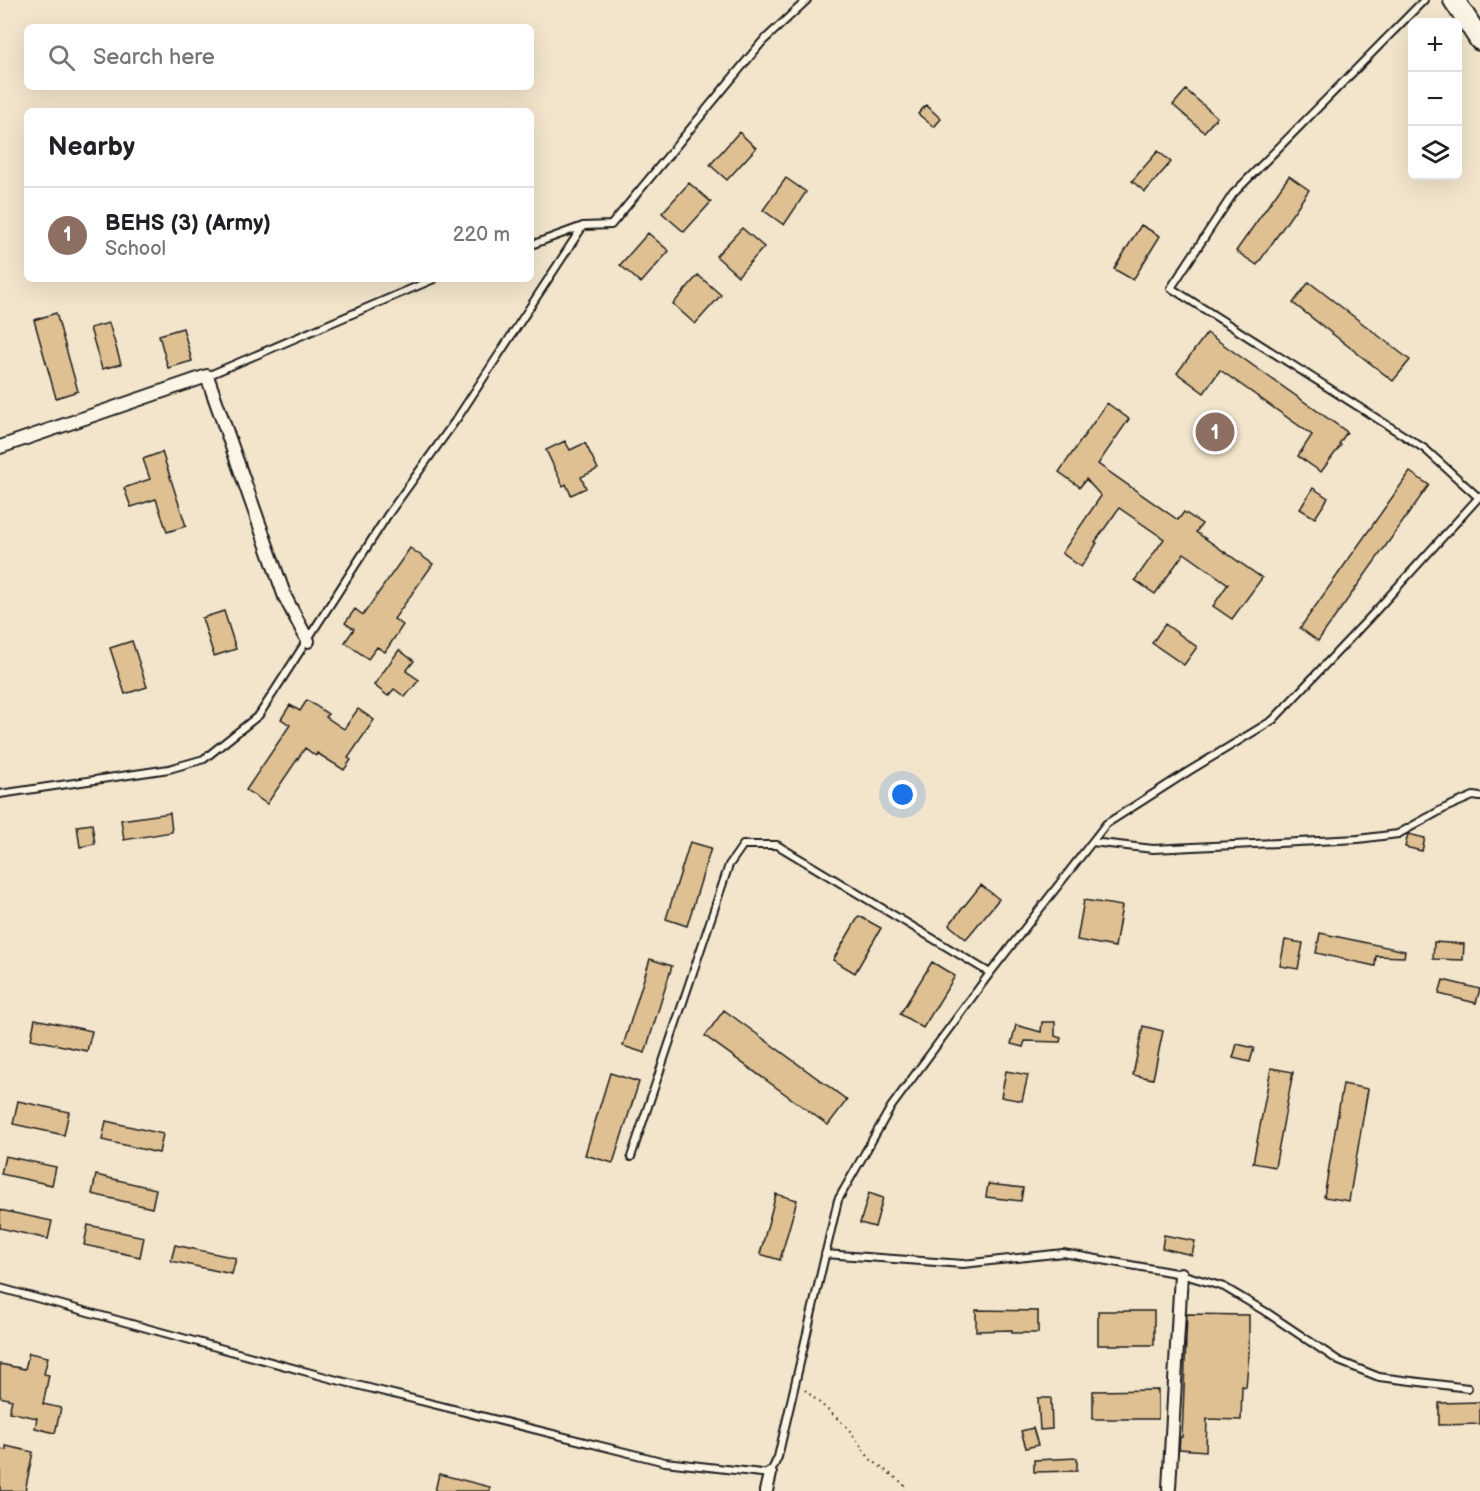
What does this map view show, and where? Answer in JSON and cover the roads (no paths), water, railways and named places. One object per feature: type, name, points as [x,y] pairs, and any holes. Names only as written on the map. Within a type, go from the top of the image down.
[{"type":"highway","points":[[1454,0],[1480,40]]},
{"type":"street","points":[[0,447],[207,376],[285,597],[309,641]]},
{"type":"street","points":[[1169,1488],[1180,1274]]},
{"type":"street","points":[[766,1491],[770,1474]]},
{"type":"lane","points":[[534,244],[583,226],[611,225],[762,42],[807,0]]},
{"type":"lane","points":[[0,1287],[333,1379],[666,1462],[770,1474],[778,1457],[838,1200],[885,1118],[990,973],[1106,824],[1273,720],[1479,496],[1425,449],[1171,288],[1233,194],[1424,0]]},
{"type":"lane","points":[[0,794],[170,769],[204,759],[259,715],[309,641],[387,516],[459,417],[583,226]]},
{"type":"lane","points":[[207,376],[427,282]]},
{"type":"lane","points":[[1092,842],[1153,849],[1398,834],[1445,808],[1473,796],[1480,797]]},
{"type":"lane","points":[[631,1157],[729,865],[743,845],[777,845],[990,973]]},
{"type":"lane","points":[[825,1254],[963,1264],[1063,1253],[1180,1274],[1224,1287],[1339,1361],[1379,1377],[1468,1388]]},
{"type":"place","name":"BEHS (3) (Army)","points":[[1215,432]]}]
